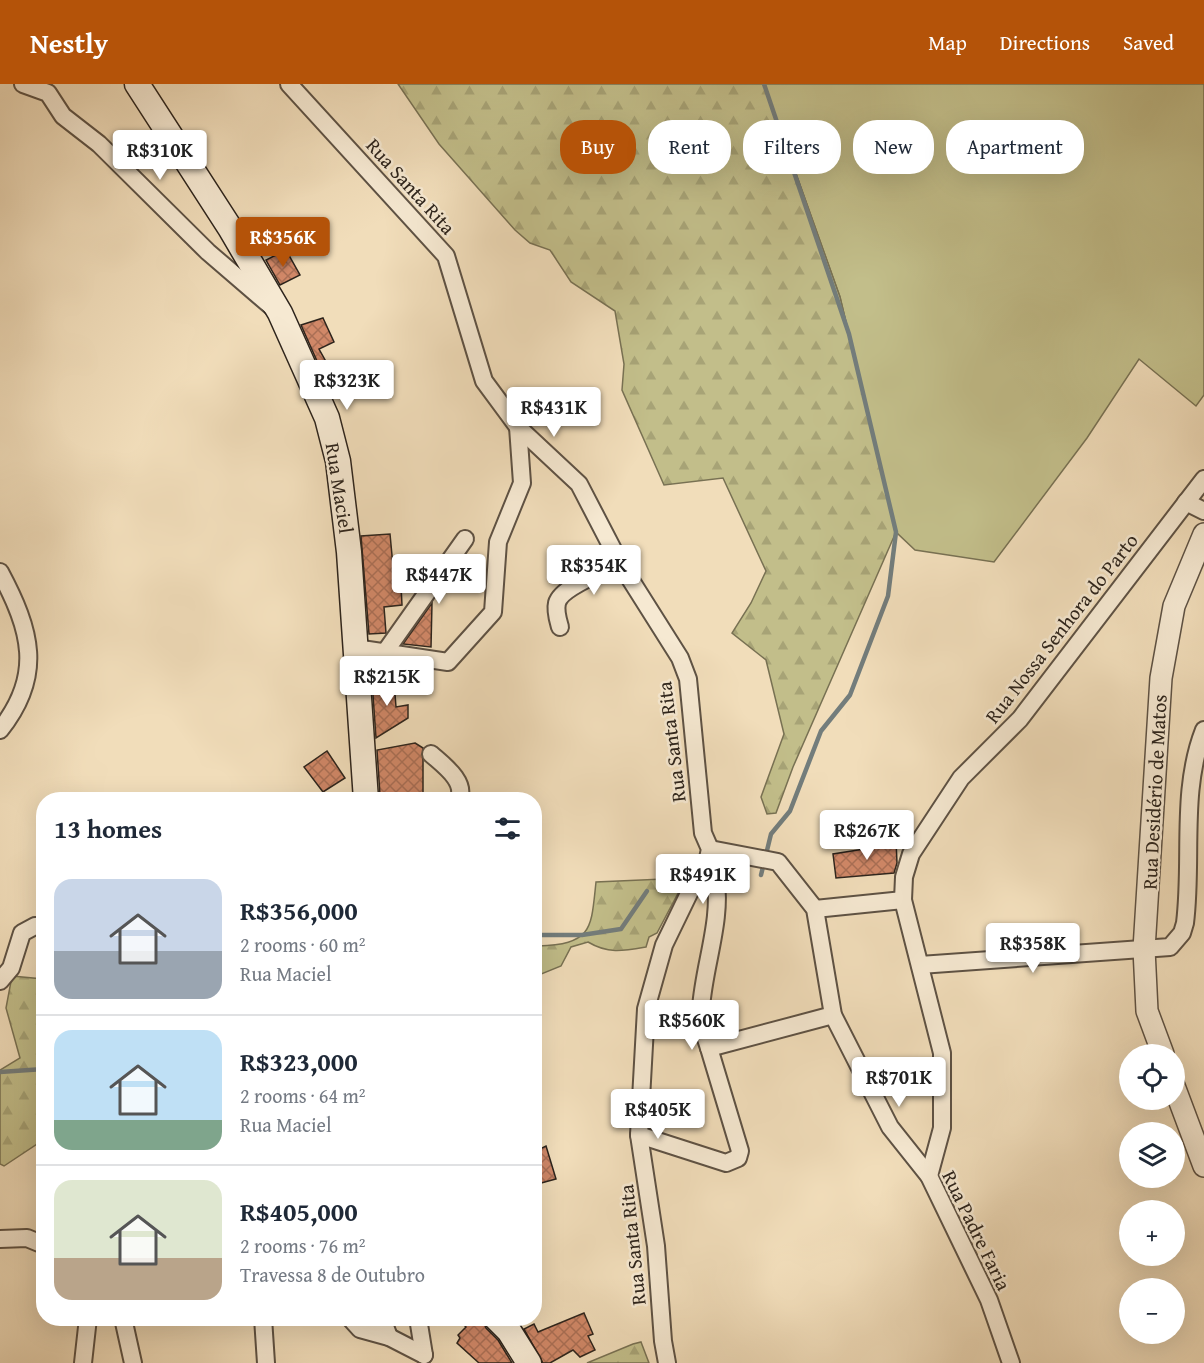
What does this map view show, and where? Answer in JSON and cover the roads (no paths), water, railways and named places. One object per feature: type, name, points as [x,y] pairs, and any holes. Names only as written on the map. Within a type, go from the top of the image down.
[{"type":"main road","name":"Rua Maciel","points":[[137,84],[230,228],[280,313],[315,385],[327,418],[338,461],[349,552],[365,792]]},
{"type":"main road","points":[[504,1326],[529,1363]]},
{"type":"street","points":[[23,84],[48,93],[63,116],[99,144],[231,273],[280,313]]},
{"type":"street","name":"Rua Santa Rita","points":[[290,84],[446,256],[484,381],[518,428],[579,484],[620,563],[680,658],[688,679],[703,833],[710,849],[705,872],[696,879],[664,945],[646,1009],[639,1135],[656,1246],[663,1341],[667,1363]]},
{"type":"street","points":[[355,648],[448,662],[493,612],[498,542],[522,483],[518,428]]},
{"type":"street","name":"Rua Nossa Senhora do Parto","points":[[929,1176],[942,1128],[942,1053],[903,900],[904,877],[911,854],[961,778],[1020,719],[1204,479]]},
{"type":"street","points":[[1186,502],[1204,512]]},
{"type":"street","name":"Rua Desidério de Matos","points":[[1159,1044],[1147,1011],[1144,949],[1161,678],[1174,606],[1204,534]]},
{"type":"street","points":[[385,652],[465,539]]},
{"type":"street","points":[[560,627],[557,604],[560,597],[579,584],[620,563]]},
{"type":"street","points":[[0,572],[26,638],[29,671],[16,711],[0,730]]},
{"type":"street","points":[[920,965],[1170,947],[1177,940],[1185,923],[1192,777],[1197,748],[1204,730]]},
{"type":"street","points":[[431,754],[453,775],[458,783],[459,792]]},
{"type":"street","name":"Rua Padre Faria","points":[[710,849],[778,862],[815,909],[833,1015],[890,1127],[929,1176],[989,1300],[1011,1363]]},
{"type":"street","points":[[639,1135],[726,1163],[738,1158],[740,1151],[709,1048],[701,1009],[713,938],[717,888],[715,875],[705,872]]},
{"type":"street","points":[[1187,900],[1204,895]]},
{"type":"street","points":[[815,909],[903,900]]},
{"type":"street","points":[[0,981],[11,968],[22,933],[27,928],[36,927]]},
{"type":"street","points":[[709,1048],[833,1015]]},
{"type":"street","points":[[1183,1110],[1204,1166]]},
{"type":"street","points":[[0,1239],[27,1238],[36,1242]]},
{"type":"street","points":[[83,1363],[87,1326]]},
{"type":"street","points":[[125,1326],[133,1363]]},
{"type":"street","points":[[264,1326],[266,1363]]},
{"type":"street","points":[[357,1326],[360,1329],[389,1337],[424,1355],[419,1326]]},
{"type":"street","points":[[385,1326],[389,1337]]},
{"type":"waterway","points":[[761,875],[771,834],[790,811],[821,731],[850,695],[888,596],[896,532],[849,334],[764,84]]},
{"type":"waterway","points":[[542,935],[582,935],[621,929],[647,891]]},
{"type":"waterway","points":[[0,1072],[36,1070]]}]
